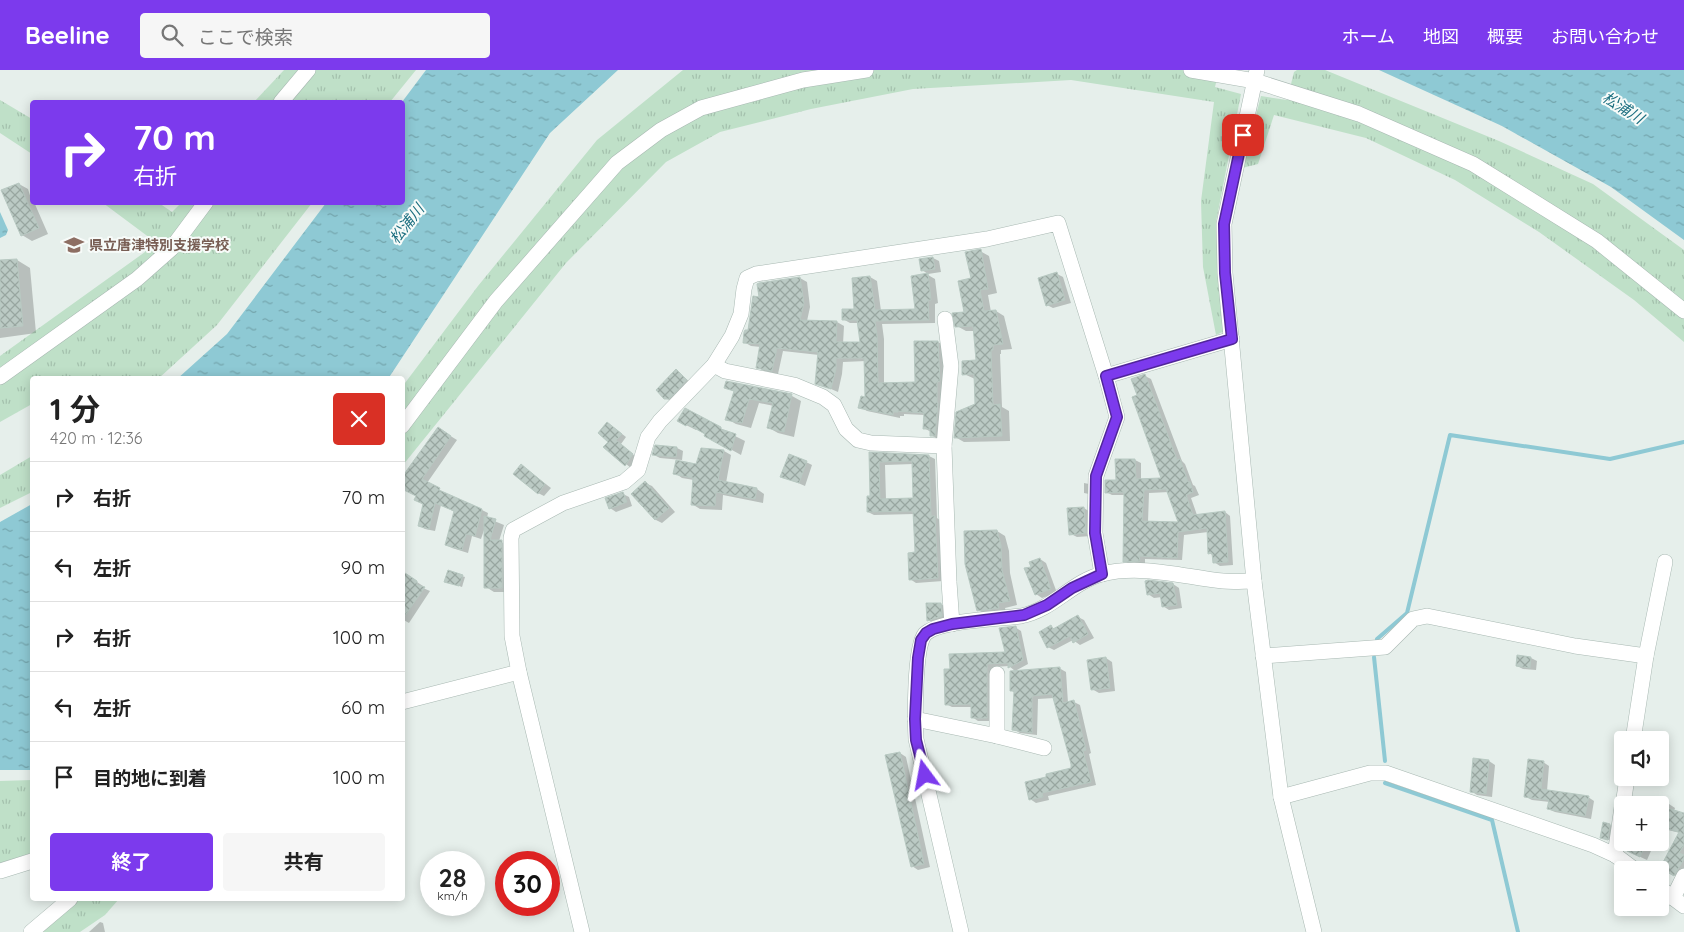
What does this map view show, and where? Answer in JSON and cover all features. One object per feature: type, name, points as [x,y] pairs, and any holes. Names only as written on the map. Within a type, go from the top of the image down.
[{"type":"street","points":[[283,100],[308,70]]},
{"type":"street","points":[[405,422],[496,301],[617,163],[661,130],[701,108],[803,80],[866,70]]},
{"type":"street","points":[[1191,70],[1256,74],[1359,114],[1473,164],[1597,241],[1684,311]]},
{"type":"street","points":[[1256,74],[1224,224],[1225,273],[1254,581],[1281,796],[1314,932]]},
{"type":"street","points":[[0,377],[137,279],[171,249],[204,205]]},
{"type":"street","points":[[582,932],[512,636],[511,538],[513,530],[563,503],[624,482],[638,470],[648,437],[660,421],[714,365],[732,336],[741,314],[747,278],[756,274],[987,239],[1058,223],[1117,417],[1096,476],[1095,533],[1102,574]]},
{"type":"street","points":[[945,319],[951,366],[944,446],[948,582],[952,624]]},
{"type":"street","points":[[1106,376],[1232,339]]},
{"type":"street","points":[[714,365],[725,371],[794,385],[823,397],[834,405],[846,429],[858,440],[870,443],[944,446]]},
{"type":"street","points":[[1634,731],[1646,656],[1665,562]]},
{"type":"street","points":[[961,932],[916,740],[915,719],[918,658],[921,640],[926,633],[952,624],[1024,615],[1047,605],[1072,588],[1102,574],[1139,570],[1226,581],[1254,581]]},
{"type":"street","points":[[1264,656],[1386,647],[1413,619],[1427,616],[1575,646],[1646,656]]},
{"type":"street","points":[[405,701],[519,672]]},
{"type":"street","points":[[997,674],[997,736]]},
{"type":"street","points":[[915,719],[1044,748]]},
{"type":"street","points":[[1281,796],[1370,773],[1386,774],[1593,845],[1615,855],[1623,861]]},
{"type":"street","points":[[1615,855],[1616,851]]},
{"type":"street","points":[[0,871],[30,862]]},
{"type":"street","points":[[1678,902],[1684,876]]},
{"type":"street","points":[[31,932],[68,901]]},
{"type":"green space","points":[[284,70],[416,70],[392,100],[256,100]]},
{"type":"green space","points":[[683,70],[1219,70],[1215,87],[1241,94],[1216,222],[1218,270],[1225,331],[1216,335],[1203,267],[1201,201],[1214,102],[1071,80],[913,89],[811,109],[720,132],[666,162],[566,263],[405,463],[405,383],[478,286],[597,140]]},
{"type":"green space","points":[[1297,70],[1325,70],[1499,141],[1593,184],[1684,250],[1684,342],[1634,300],[1539,232],[1455,180],[1366,138],[1274,115],[1258,164],[1242,168],[1261,96],[1287,100],[1294,72]]},
{"type":"green space","points":[[0,100],[30,118],[30,153],[0,133]]},
{"type":"green space","points":[[106,205],[162,205],[172,212],[179,205],[310,205],[217,325],[161,376],[30,376],[30,405],[0,422],[0,356],[145,252],[150,238]]},
{"type":"green space","points":[[30,457],[30,493],[0,508],[0,475]]},
{"type":"green space","points":[[30,780],[30,854],[0,863],[0,781]]},
{"type":"green space","points":[[77,901],[117,901],[105,915],[80,932],[41,932]]},
{"type":"water","name":"松浦川","points":[[426,70],[618,70],[550,133],[390,376],[180,376],[227,334],[324,205],[405,205],[404,100]]},
{"type":"water","name":"松浦川","points":[[1379,70],[1684,70],[1684,240],[1611,187],[1502,126]]},
{"type":"water","points":[[0,212],[8,230],[6,235],[0,238]]},
{"type":"water","points":[[30,505],[30,770],[0,770],[0,522]]},
{"type":"building","points":[[19,183],[39,228],[21,236],[1,190]]},
{"type":"building","points":[[981,249],[988,289],[980,290],[984,311],[996,310],[1003,344],[993,345],[993,350],[991,350],[993,405],[1000,404],[1002,436],[954,438],[956,412],[975,404],[974,374],[962,375],[962,361],[976,360],[973,326],[955,327],[952,313],[964,312],[958,281],[971,278],[965,252]]},
{"type":"building","points":[[933,257],[935,269],[921,271],[919,259]]},
{"type":"building","points":[[17,259],[23,326],[0,328],[0,260]]},
{"type":"building","points":[[1057,272],[1065,300],[1046,306],[1038,278]]},
{"type":"building","points":[[928,273],[931,300],[928,300],[929,320],[875,321],[878,383],[915,382],[914,341],[938,341],[940,381],[937,382],[938,403],[935,436],[930,436],[930,429],[923,429],[924,413],[897,411],[893,412],[893,415],[858,408],[861,396],[865,397],[864,358],[836,358],[836,369],[831,389],[815,384],[818,352],[777,348],[772,371],[756,368],[760,344],[743,343],[744,332],[748,330],[753,296],[759,297],[757,284],[759,283],[800,277],[804,303],[800,320],[837,321],[836,342],[860,342],[857,320],[842,320],[842,309],[854,309],[852,278],[870,276],[875,310],[915,309],[911,276]]},
{"type":"building","points":[[676,369],[687,380],[669,399],[664,399],[656,390]]},
{"type":"building","points":[[1145,374],[1177,460],[1180,459],[1188,482],[1190,482],[1193,492],[1186,495],[1193,515],[1225,511],[1228,562],[1213,563],[1212,553],[1208,554],[1207,528],[1178,532],[1177,558],[1139,556],[1140,561],[1123,562],[1124,492],[1105,493],[1105,480],[1116,480],[1115,459],[1135,459],[1136,479],[1161,478],[1132,397],[1137,395],[1131,379]],"holes":[[[1166,489],[1178,522],[1142,521],[1144,490]]]},
{"type":"building","points":[[726,381],[792,394],[784,432],[767,428],[773,403],[749,399],[742,423],[725,420],[734,391],[724,388]]},
{"type":"building","points":[[685,408],[721,427],[721,429],[736,434],[731,451],[687,424],[686,426],[677,421]]},
{"type":"building","points":[[607,422],[622,434],[616,440],[633,454],[625,466],[603,447],[608,442],[598,433]]},
{"type":"building","points":[[438,427],[451,436],[422,479],[440,488],[439,490],[482,509],[475,536],[466,534],[462,550],[445,545],[454,511],[435,503],[429,529],[418,526],[423,504],[414,500],[416,496],[405,490],[405,473]]},
{"type":"building","points":[[655,445],[677,447],[676,457],[652,455]]},
{"type":"building","points":[[701,448],[724,450],[718,480],[757,488],[755,499],[716,492],[715,506],[691,505],[693,478],[673,474],[676,460],[696,464]]},
{"type":"building","points":[[869,452],[929,455],[931,516],[935,516],[938,578],[909,580],[908,553],[915,552],[913,511],[867,512],[867,496],[870,496]],"holes":[[[912,461],[913,498],[880,499],[879,462]]]},
{"type":"building","points":[[789,454],[807,461],[799,483],[780,477]]},
{"type":"building","points":[[521,464],[545,484],[538,494],[513,474]]},
{"type":"building","points":[[645,481],[669,508],[655,520],[631,494]]},
{"type":"building","points":[[623,492],[627,502],[609,509],[605,498]]},
{"type":"building","points":[[1084,507],[1086,533],[1069,535],[1067,508]]},
{"type":"building","points":[[484,516],[496,519],[490,540],[502,540],[502,588],[484,588]]},
{"type":"building","points":[[997,530],[1001,545],[1002,570],[1010,601],[998,603],[999,608],[977,611],[965,564],[964,531]]},
{"type":"building","points":[[1040,558],[1051,589],[1035,595],[1024,568],[1031,567],[1029,562]]},
{"type":"building","points":[[448,570],[463,575],[459,586],[444,582]]},
{"type":"building","points":[[405,573],[417,581],[417,585],[425,587],[405,616]]},
{"type":"building","points":[[1145,581],[1173,583],[1177,605],[1162,607],[1160,593],[1147,595]]},
{"type":"building","points":[[926,603],[941,603],[942,616],[927,621]]},
{"type":"building","points":[[1078,615],[1088,634],[1073,643],[1070,636],[1047,648],[1039,632],[1051,625],[1053,629]]},
{"type":"building","points":[[1016,626],[1023,660],[1008,668],[1008,663],[987,664],[987,718],[971,718],[971,704],[945,705],[944,669],[950,669],[949,654],[1005,652],[999,628]]},
{"type":"building","points":[[1517,655],[1531,657],[1530,668],[1516,666]]},
{"type":"building","points":[[1106,657],[1110,688],[1091,690],[1087,660]]},
{"type":"building","points":[[1060,667],[1063,703],[1074,700],[1086,750],[1083,751],[1091,782],[1042,793],[1043,797],[1029,800],[1025,782],[1046,777],[1046,774],[1071,768],[1071,764],[1052,694],[1032,696],[1032,733],[1012,730],[1014,691],[1010,691],[1010,671]]},
{"type":"building","points":[[900,752],[924,864],[911,867],[885,755]]},
{"type":"building","points":[[1473,758],[1489,760],[1486,794],[1470,792]]},
{"type":"building","points":[[1528,759],[1544,761],[1541,789],[1589,796],[1585,816],[1547,809],[1549,800],[1524,797]]},
{"type":"building","points":[[1669,809],[1684,813],[1684,845],[1679,853],[1684,855],[1684,859],[1674,876],[1669,873],[1669,861],[1664,861],[1679,832],[1669,829]]},
{"type":"building","points":[[1603,822],[1610,824],[1608,840],[1600,838]]},
{"type":"building","points":[[1627,851],[1643,851],[1640,857]]},
{"type":"waterway","points":[[1377,639],[1407,613],[1450,435],[1610,459],[1684,442]]},
{"type":"waterway","points":[[1374,657],[1385,761]]},
{"type":"waterway","points":[[1385,783],[1492,820],[1518,932]]},
{"type":"place","name":"県立唐津特別支援学校","points":[[74,245]]},
{"type":"route","points":[[925,775],[916,740],[915,719],[918,658],[921,640],[926,633],[952,624],[1024,615],[1047,605],[1072,588],[1102,574],[1095,533],[1096,476],[1117,417],[1106,376],[1232,339],[1225,273],[1224,224],[1243,135]]}]
